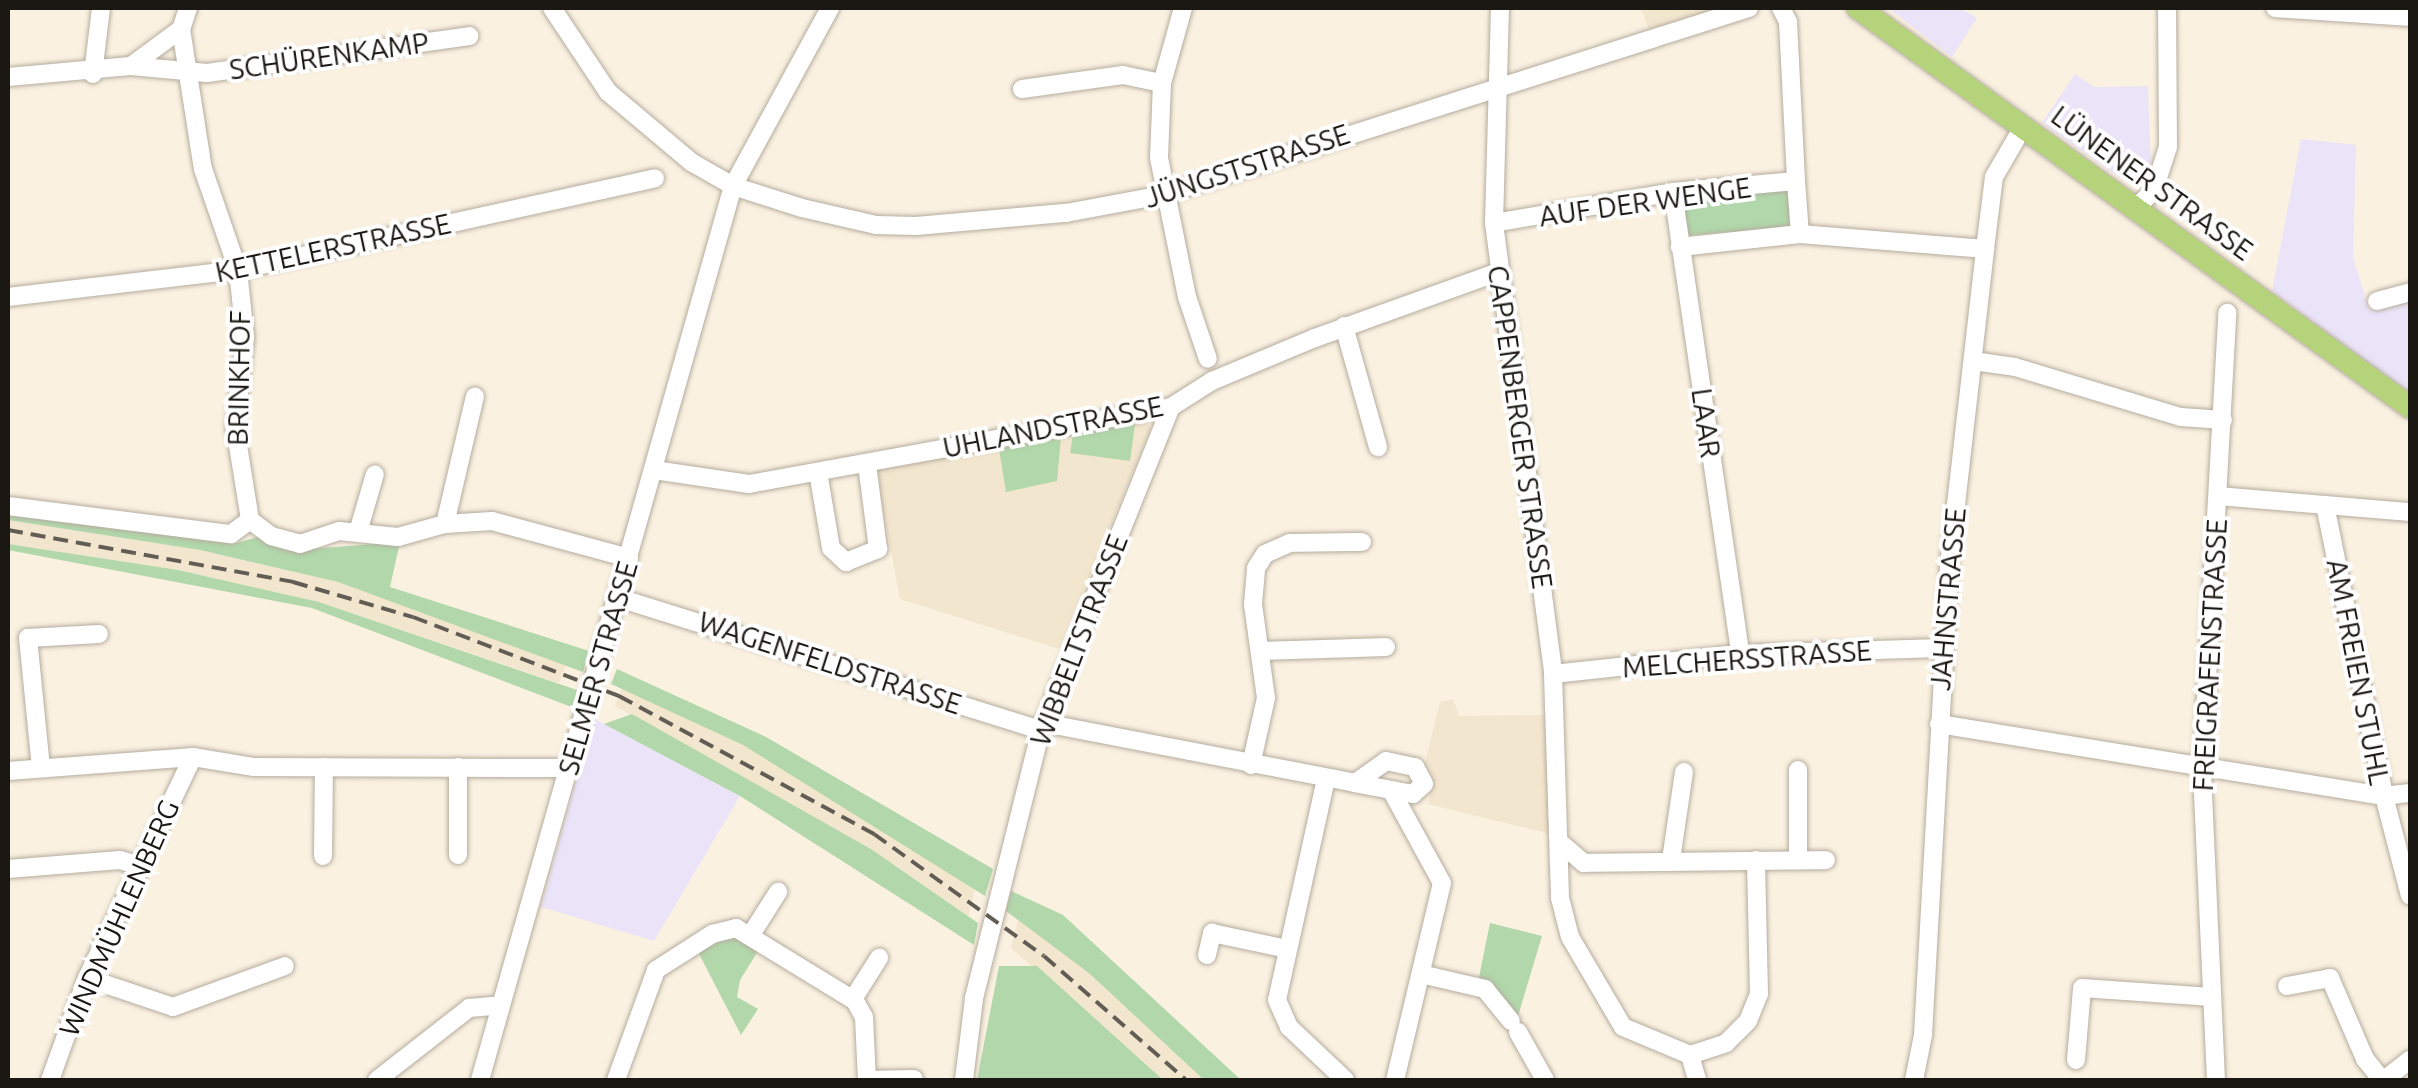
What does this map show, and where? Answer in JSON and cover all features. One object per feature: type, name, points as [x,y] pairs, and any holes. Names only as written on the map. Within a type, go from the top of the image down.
[{"type":"main road","name":"LÜNENER STRASSE","points":[[1858,8],[2410,408]]},
{"type":"street","points":[[94,74],[101,8]]},
{"type":"street","name":"BRINKHOF","points":[[188,8],[181,29],[203,170],[238,270],[244,336],[235,427],[250,520]]},
{"type":"street","name":"JÜNGSTSTRASSE","points":[[552,8],[616,100],[668,145],[733,186],[876,225],[1066,213],[1162,195],[1749,8]]},
{"type":"street","name":"SELMER STRASSE","points":[[480,1080],[733,186],[830,8]]},
{"type":"street","points":[[1183,8],[1162,83],[1162,195],[1208,359]]},
{"type":"street","name":"CAPPENBERGER STRASSE","points":[[1500,8],[1494,223],[1553,674],[1564,922],[1619,1024],[1690,1055]]},
{"type":"street","points":[[1782,8],[1788,22],[1800,234]]},
{"type":"street","points":[[2136,208],[2154,190],[2168,147],[2167,8]]},
{"type":"street","points":[[2275,8],[2410,16]]},
{"type":"street","points":[[131,66],[181,29]]},
{"type":"street","name":"SCHÜRENKAMP","points":[[188,73],[469,36]]},
{"type":"street","points":[[9,82],[94,74],[131,66],[188,73]]},
{"type":"street","points":[[1022,89],[1124,75],[1162,83]]},
{"type":"street","name":"JAHNSTRASSE","points":[[1914,1080],[1923,1036],[1942,648],[1985,249],[1994,177],[2024,128]]},
{"type":"street","name":"KETTELERSTRASSE","points":[[8,297],[238,270],[655,178]]},
{"type":"street","name":"AUF DER WENGE","points":[[1494,223],[1673,192],[1796,182]]},
{"type":"street","name":"LAAR","points":[[1673,192],[1740,654]]},
{"type":"street","name":"AUF DER WENGE","points":[[1680,247],[1800,234],[1985,249]]},
{"type":"street","name":"UHLANDSTRASSE","points":[[654,470],[724,484],[867,464],[1171,407],[1212,381],[1344,326],[1498,272]]},
{"type":"street","points":[[2377,300],[2410,292]]},
{"type":"street","name":"FREIGRAFENSTRASSE","points":[[2216,1080],[2202,767],[2226,313]]},
{"type":"street","points":[[1344,326],[1378,447]]},
{"type":"street","points":[[1973,361],[2015,366],[2181,417],[2223,420]]},
{"type":"street","points":[[445,524],[475,396]]},
{"type":"street","name":"WIBBELTSTRASSE","points":[[964,1080],[974,998],[1001,878],[1042,727],[1171,407]]},
{"type":"street","points":[[818,472],[831,548],[846,562],[878,549],[867,464]]},
{"type":"street","points":[[358,532],[375,474]]},
{"type":"street","points":[[2218,496],[2410,512]]},
{"type":"street","name":"AM FREIEN STUHL","points":[[2325,505],[2384,796],[2410,896]]},
{"type":"street","points":[[8,506],[231,534],[250,520],[271,536],[300,544],[339,531],[398,537],[445,524],[492,521],[629,558]]},
{"type":"street","points":[[1251,766],[1266,698],[1253,582],[1265,554],[1290,543],[1362,542]]},
{"type":"street","name":"WAGENFELDSTRASSE","points":[[618,598],[1042,727],[1390,790]]},
{"type":"street","points":[[41,768],[28,638],[99,634]]},
{"type":"street","points":[[1261,651],[1386,646]]},
{"type":"street","name":"MELCHERSSTRASSE","points":[[1553,674],[1740,654],[1942,648]]},
{"type":"street","points":[[1939,724],[2384,796],[2410,793]]},
{"type":"street","points":[[8,771],[192,756],[324,767],[570,768]]},
{"type":"street","name":"WINDMÜHLENBERG","points":[[50,1080],[87,978],[192,756]]},
{"type":"street","points":[[1355,783],[1386,761],[1415,767],[1424,777],[1418,794],[1390,790]]},
{"type":"street","points":[[323,856],[324,767]]},
{"type":"street","points":[[458,767],[458,855]]},
{"type":"street","points":[[1798,770],[1798,858]]},
{"type":"street","points":[[1671,860],[1684,772]]},
{"type":"street","points":[[1326,779],[1277,1000],[1283,1018],[1345,1080]]},
{"type":"street","points":[[1390,790],[1442,884],[1426,974],[1396,1080]]},
{"type":"street","points":[[1562,845],[1584,862],[1826,860]]},
{"type":"street","points":[[8,869],[120,860],[140,866]]},
{"type":"street","points":[[1697,1080],[1690,1055],[1726,1043],[1756,1008],[1756,860]]},
{"type":"street","points":[[752,933],[778,892]]},
{"type":"street","points":[[616,1080],[656,970],[720,930],[752,933],[852,999],[864,1016],[867,1080],[914,1079]]},
{"type":"street","points":[[1207,955],[1212,933],[1287,949]]},
{"type":"street","points":[[852,999],[879,958]]},
{"type":"street","points":[[87,978],[173,1007],[285,966]]},
{"type":"street","points":[[1426,974],[1485,989],[1515,1026],[1545,1080]]},
{"type":"street","points":[[2286,986],[2330,978],[2365,1059],[2383,1080],[2410,1060]]},
{"type":"street","points":[[2076,1060],[2082,988],[2212,996]]},
{"type":"street","points":[[377,1080],[469,1008],[502,1005]]},
{"type":"shaded area","points":[[1641,8],[1718,8],[1649,30]]},
{"type":"shaded area","points":[[1888,8],[1960,8],[1977,18],[1952,57]]},
{"type":"shaded area","points":[[2075,74],[2094,87],[2148,86],[2151,167],[2143,178],[2120,178],[2042,123]]},
{"type":"shaded area","points":[[2301,139],[2356,145],[2353,257],[2369,309],[2410,300],[2410,395],[2272,291]]},
{"type":"shaded area","points":[[1144,421],[1151,428],[1059,649],[900,599],[876,470]]},
{"type":"shaded area","points":[[8,520],[200,550],[338,582],[566,665],[559,683],[319,602],[178,570],[8,544]]},
{"type":"shaded area","points":[[622,688],[743,745],[975,888],[969,916],[871,849],[615,706]]},
{"type":"shaded area","points":[[1453,699],[1459,716],[1545,715],[1551,834],[1428,804],[1433,777],[1425,763],[1440,702]]},
{"type":"shaded area","points":[[593,718],[740,796],[654,941],[541,907]]},
{"type":"shaded area","points":[[1018,920],[1090,974],[1204,1080],[1163,1080],[1011,948]]},
{"type":"green space","points":[[1789,189],[1792,228],[1684,235],[1681,197]]},
{"type":"green space","points":[[1135,424],[1130,461],[1070,453],[1073,434]]},
{"type":"green space","points":[[1061,437],[1057,481],[1006,492],[999,449]]},
{"type":"green space","points":[[8,513],[233,544],[258,537],[296,550],[400,542],[390,587],[589,651],[583,672],[338,582],[200,550],[8,520]]},
{"type":"green space","points":[[8,544],[178,570],[319,602],[577,690],[574,708],[312,608],[8,550]]},
{"type":"green space","points":[[617,669],[766,737],[993,869],[985,896],[743,745],[611,684]]},
{"type":"green space","points":[[632,714],[871,849],[978,923],[974,945],[740,796],[604,724]]},
{"type":"green space","points":[[1011,891],[1063,915],[1241,1080],[1204,1080],[1090,974],[1006,911]]},
{"type":"green space","points":[[1490,923],[1542,936],[1518,1016],[1501,995],[1478,982]]},
{"type":"green space","points":[[733,935],[760,948],[740,980],[737,997],[758,1009],[741,1035],[698,952]]},
{"type":"green space","points":[[999,966],[1037,966],[1163,1080],[977,1080]]},
{"type":"railway","points":[[8,530],[293,582],[413,617],[619,696],[874,834],[1044,956],[1186,1080]]}]
